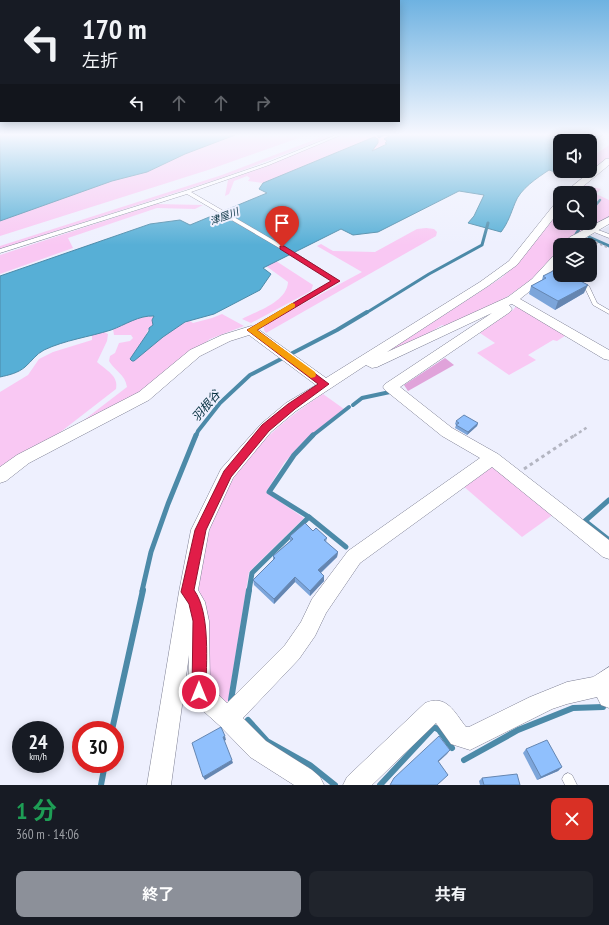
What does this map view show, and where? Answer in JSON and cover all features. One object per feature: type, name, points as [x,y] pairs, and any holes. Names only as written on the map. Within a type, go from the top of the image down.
[{"type":"street","points":[[578,186],[598,172]]},
{"type":"street","points":[[351,369],[484,284],[513,263],[553,211]]},
{"type":"street","points":[[597,226],[609,220]]},
{"type":"street","points":[[576,238],[589,230]]},
{"type":"street","points":[[158,785],[188,592],[200,530],[227,474],[266,428],[292,407],[320,381],[351,369],[368,366],[507,301],[553,267]]},
{"type":"street","points":[[507,301],[609,356]]},
{"type":"street","points":[[507,301],[506,309],[390,387],[447,432],[492,458],[609,551]]},
{"type":"street","points":[[0,476],[23,459],[144,396],[195,353],[226,338],[255,333],[320,381]]},
{"type":"street","points":[[228,718],[292,652],[308,629],[319,606],[354,557],[492,458]]},
{"type":"street","points":[[188,592],[195,602],[199,621],[199,692],[228,718],[258,749],[304,778],[312,785]]},
{"type":"street","points":[[355,785],[433,711],[440,712],[459,736],[470,739],[510,717],[563,694],[607,687]]},
{"type":"lane","points":[[0,251],[187,192],[246,172]]},
{"type":"lane","points":[[187,192],[295,255],[336,281],[255,333]]},
{"type":"lane","points":[[594,230],[609,236]]},
{"type":"lane","points":[[577,282],[587,287],[595,304],[609,312]]},
{"type":"path","points":[[581,235],[609,248]]},
{"type":"path","points":[[514,475],[589,426]]},
{"type":"shaded area","points":[[147,172],[203,172],[0,236],[0,221],[112,181]]},
{"type":"shaded area","points":[[231,172],[239,172],[0,249],[0,246]]},
{"type":"shaded area","points":[[249,172],[290,172],[263,183],[248,181],[250,178],[247,176],[234,181],[229,194],[225,196],[228,180]]},
{"type":"shaded area","points":[[597,194],[609,200],[609,218],[597,224]]},
{"type":"shaded area","points":[[156,204],[203,205],[195,209],[157,208],[68,238],[73,248],[0,274],[0,255]]},
{"type":"shaded area","points":[[553,217],[553,230],[586,230],[571,238],[553,238],[553,257],[549,263],[531,280],[507,297],[447,327],[442,325],[423,337],[373,361],[501,278],[517,264]]},
{"type":"shaded area","points":[[609,226],[609,245],[597,240],[597,238],[589,236]]},
{"type":"shaded area","points":[[417,229],[434,229],[437,232],[436,236],[266,333],[264,330],[264,325],[362,272],[317,246],[321,244],[333,251],[375,252]]},
{"type":"shaded area","points":[[276,261],[313,285],[311,291],[251,323],[242,319],[270,305],[282,295],[286,289],[288,282],[266,266]]},
{"type":"shaded area","points":[[517,305],[568,334],[557,341],[553,340],[528,355],[536,360],[509,375],[477,353],[495,343],[480,333],[513,310]]},
{"type":"shaded area","points":[[222,314],[244,326],[210,339],[139,394],[85,423],[84,420],[127,387],[122,376],[109,361],[110,356],[115,353],[119,343],[130,341],[133,338],[131,335],[114,335],[113,329],[140,318],[150,316],[155,317],[153,325],[149,328],[134,361],[160,338],[175,328],[190,321],[193,323]]},
{"type":"shaded area","points":[[104,332],[108,334],[107,341],[97,362],[114,377],[116,380],[116,389],[45,444],[0,470],[0,392],[28,375],[39,359],[53,352],[92,340],[92,335]]},
{"type":"shaded area","points":[[445,358],[454,365],[408,391],[404,385]]},
{"type":"shaded area","points":[[323,394],[344,409],[302,443],[284,463],[266,492],[304,518],[249,572],[228,701],[223,705],[203,684],[205,620],[198,578],[211,526],[221,502],[233,480],[247,460],[281,425]]},
{"type":"shaded area","points":[[494,464],[554,514],[522,537],[462,485]]},
{"type":"water","points":[[0,172],[148,172],[112,181],[0,221]]},
{"type":"water","name":"津屋川","points":[[290,172],[547,172],[534,180],[517,198],[501,232],[468,223],[474,216],[484,195],[459,191],[378,232],[353,235],[341,229],[263,268],[271,274],[260,290],[214,314],[185,322],[163,337],[134,361],[130,359],[149,331],[149,328],[153,325],[152,320],[154,316],[143,317],[111,330],[69,341],[44,350],[19,371],[0,377],[0,276],[150,224],[180,220],[190,225],[267,193],[259,189],[263,183]]},
{"type":"building","points":[[553,271],[553,282],[582,282],[588,285],[558,301],[531,286],[546,278],[543,276]]},
{"type":"building","points":[[464,415],[478,423],[468,432],[456,425],[459,423],[456,421]]},
{"type":"building","points":[[305,523],[313,531],[316,528],[327,538],[324,540],[338,552],[318,570],[324,576],[310,591],[295,577],[274,599],[253,580],[275,558],[273,556],[293,539],[290,536]]},
{"type":"building","points":[[221,727],[225,736],[223,737],[232,760],[203,777],[192,743]]},
{"type":"building","points":[[439,736],[450,750],[438,761],[448,775],[437,785],[390,785],[394,778]]},
{"type":"building","points":[[547,740],[562,767],[541,777],[526,749]]},
{"type":"building","points":[[517,774],[520,785],[484,785],[482,778]]},
{"type":"waterway","points":[[597,204],[600,200]]},
{"type":"waterway","name":"羽根谷","points":[[366,313],[429,274],[482,245],[488,223]]},
{"type":"waterway","points":[[576,234],[579,230]]},
{"type":"waterway","points":[[589,237],[609,246]]},
{"type":"waterway","name":"羽根谷","points":[[196,436],[198,431],[220,403],[250,375],[337,330],[367,312]]},
{"type":"waterway","points":[[353,405],[362,398],[390,392]]},
{"type":"waterway","points":[[312,436],[349,407]]},
{"type":"waterway","name":"羽根谷","points":[[142,591],[151,552],[168,504],[196,435]]},
{"type":"waterway","points":[[309,517],[269,492],[294,455],[312,436]]},
{"type":"waterway","points":[[609,500],[585,521],[609,540]]},
{"type":"waterway","points":[[249,591],[252,573],[309,517]]},
{"type":"waterway","points":[[309,517],[346,547]]},
{"type":"waterway","name":"羽根谷","points":[[114,721],[143,590]]},
{"type":"waterway","points":[[231,700],[249,590]]},
{"type":"waterway","points":[[464,760],[518,730],[573,708],[603,707]]},
{"type":"waterway","points":[[248,720],[267,741],[310,765],[335,785]]},
{"type":"waterway","points":[[380,785],[434,727],[439,730],[452,748]]},
{"type":"waterway","name":"羽根谷","points":[[101,785],[103,773]]},
{"type":"slow traffic","points":[[292,305],[251,330],[311,375]]},
{"type":"route","points":[[199,692],[199,621],[195,602],[188,592],[200,530],[227,474],[266,428],[324,384],[251,330],[336,281],[282,247]]}]
